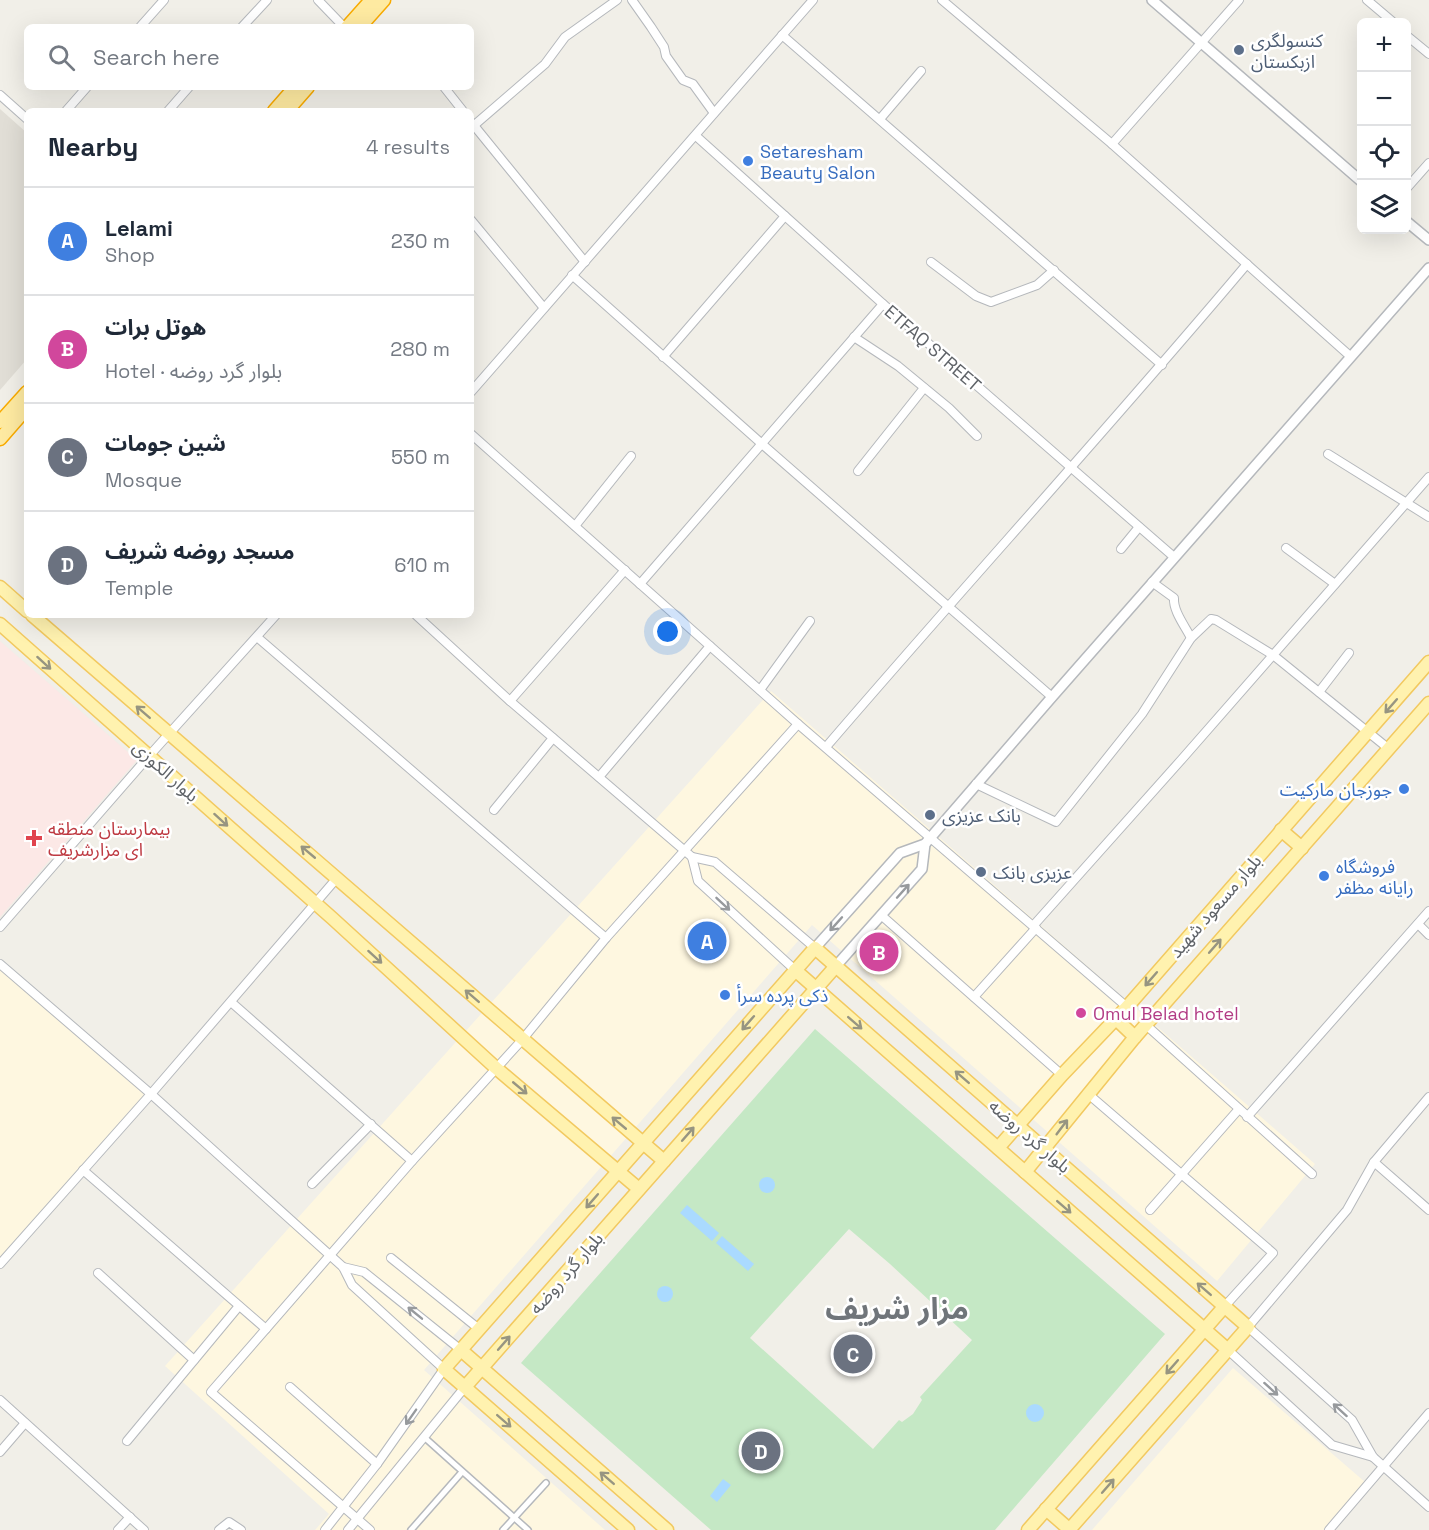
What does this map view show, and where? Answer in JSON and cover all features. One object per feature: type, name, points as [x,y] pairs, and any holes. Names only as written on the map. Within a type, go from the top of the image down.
[{"type":"highway","points":[[349,24],[371,0]]},
{"type":"highway","points":[[363,24],[384,0]]},
{"type":"highway","points":[[277,108],[292,90]]},
{"type":"highway","points":[[290,108],[305,90]]},
{"type":"highway","points":[[0,422],[24,395]]},
{"type":"highway","points":[[0,439],[24,411]]},
{"type":"main road","points":[[0,587],[24,608]]},
{"type":"main road","name":"بلوار الکوزی","points":[[35,618],[664,1161]]},
{"type":"main road","name":"بلوار الکوزی","points":[[0,624],[332,918],[496,1068],[639,1189]]},
{"type":"main road","name":"بلوار مسعود شهید","points":[[998,1148],[1062,1075],[1127,1007],[1429,662]]},
{"type":"main road","name":"بلوار مسعود شهید","points":[[1024,1172],[1135,1037],[1429,703]]},
{"type":"main road","points":[[1281,830],[1302,848]]},
{"type":"main road","name":"بلوار گرد روضه","points":[[444,1369],[815,948],[1248,1327]]},
{"type":"main road","name":"بلوار گرد روضه","points":[[465,1387],[836,966]]},
{"type":"main road","name":"بلوار گرد روضه","points":[[795,970],[1228,1350]]},
{"type":"main road","points":[[1116,1019],[1135,1037]]},
{"type":"main road","points":[[1028,1530],[1224,1307]]},
{"type":"main road","points":[[1046,1509],[1070,1530],[1248,1327]]},
{"type":"main road","points":[[461,1350],[666,1530]]},
{"type":"main road","points":[[444,1369],[628,1530]]},
{"type":"street","points":[[143,24],[164,0]]},
{"type":"street","points":[[245,24],[267,0]]},
{"type":"street","points":[[318,0],[343,24]]},
{"type":"street","points":[[474,123],[545,64],[565,37],[617,0]]},
{"type":"street","points":[[632,0],[683,80],[693,84],[714,113]]},
{"type":"street","points":[[474,386],[696,136],[813,0]]},
{"type":"street","points":[[942,0],[1112,144],[1350,356]]},
{"type":"street","points":[[1152,0],[1360,180]]},
{"type":"street","points":[[1112,144],[1239,0]]},
{"type":"street","points":[[1367,0],[1388,18]]},
{"type":"street","points":[[782,35],[1162,365]]},
{"type":"street","points":[[1411,38],[1429,54]]},
{"type":"street","points":[[880,119],[921,71]]},
{"type":"street","points":[[69,108],[84,90]]},
{"type":"street","points":[[171,108],[186,90]]},
{"type":"street","points":[[446,90],[461,108]]},
{"type":"street","points":[[0,95],[24,116]]},
{"type":"street","points":[[474,127],[585,262]]},
{"type":"street","name":"ETFAQ STREET","points":[[696,136],[883,304],[1174,557]]},
{"type":"street","points":[[1411,184],[1429,163]]},
{"type":"street","points":[[663,357],[785,216]]},
{"type":"street","points":[[474,224],[544,308]]},
{"type":"street","points":[[1411,224],[1429,240]]},
{"type":"street","points":[[931,262],[976,296],[991,302],[1037,285],[1054,270]]},
{"type":"street","points":[[826,747],[948,605],[1162,365],[1247,264]]},
{"type":"street","points":[[692,857],[715,862],[815,948],[900,853],[928,841],[1052,696],[1429,268]]},
{"type":"street","points":[[572,276],[1052,696]]},
{"type":"street","points":[[640,584],[883,304]]},
{"type":"street","points":[[854,337],[898,366],[949,408],[977,435]]},
{"type":"street","points":[[858,471],[924,388]]},
{"type":"street","points":[[474,437],[826,747],[928,841],[1034,927],[1127,1007]]},
{"type":"street","points":[[1328,454],[1429,517]]},
{"type":"street","points":[[575,526],[631,456]]},
{"type":"street","points":[[974,997],[1429,477]]},
{"type":"street","points":[[1121,549],[1139,527]]},
{"type":"street","points":[[1286,548],[1335,584]]},
{"type":"street","points":[[510,701],[625,570]]},
{"type":"street","points":[[1152,582],[1174,598],[1173,602],[1191,638]]},
{"type":"street","points":[[0,927],[148,756],[273,618]]},
{"type":"street","points":[[419,618],[510,701],[686,851],[692,857],[698,881],[795,970]]},
{"type":"street","points":[[976,784],[1056,822],[1142,714],[1191,638],[1211,619],[1273,655],[1389,749]]},
{"type":"street","points":[[760,690],[810,621]]},
{"type":"street","points":[[257,637],[606,939]]},
{"type":"street","points":[[599,777],[710,646]]},
{"type":"street","points":[[1319,692],[1349,653]]},
{"type":"street","points":[[370,1530],[211,1392],[412,1161],[522,1040],[606,939],[798,724]]},
{"type":"street","points":[[494,810],[553,738]]},
{"type":"street","points":[[836,966],[922,869],[928,841]]},
{"type":"street","points":[[1,1260],[151,1094],[337,878]]},
{"type":"street","points":[[1247,1117],[1429,911]]},
{"type":"street","points":[[881,915],[1062,1075]]},
{"type":"street","points":[[1418,924],[1429,935]]},
{"type":"street","points":[[0,964],[151,1094],[330,1255],[343,1267],[352,1285],[444,1369],[377,1464],[325,1530]]},
{"type":"street","points":[[231,1002],[412,1161]]},
{"type":"street","points":[[1146,1025],[1312,1174]]},
{"type":"street","points":[[1087,1093],[1273,1253],[1224,1307]]},
{"type":"street","points":[[1429,1097],[1374,1162],[1347,1210],[1248,1327],[1352,1420],[1373,1457],[1429,1507]]},
{"type":"street","points":[[1150,1210],[1239,1109]]},
{"type":"street","points":[[312,1184],[371,1124]]},
{"type":"street","points":[[1374,1162],[1429,1210]]},
{"type":"street","points":[[83,1170],[266,1329]]},
{"type":"street","points":[[391,1258],[479,1329]]},
{"type":"street","points":[[343,1267],[364,1272],[461,1350]]},
{"type":"street","points":[[98,1273],[194,1360]]},
{"type":"street","points":[[127,1441],[239,1306]]},
{"type":"street","points":[[1228,1350],[1332,1445],[1373,1457]]},
{"type":"street","points":[[290,1387],[377,1464]]},
{"type":"street","points":[[348,1530],[465,1387]]},
{"type":"street","points":[[0,1400],[144,1530]]},
{"type":"street","points":[[1329,1530],[1429,1413]]},
{"type":"street","points":[[0,1452],[26,1423]]},
{"type":"street","points":[[424,1437],[528,1530]]},
{"type":"street","points":[[411,1530],[462,1472]]},
{"type":"street","points":[[503,1530],[546,1483]]},
{"type":"street","points":[[118,1530],[130,1517]]},
{"type":"street","points":[[219,1530],[229,1522],[241,1530]]},
{"type":"shaded area","points":[[0,109],[24,130],[24,362],[0,390]]},
{"type":"shaded area","name":"بیمارستان منطقه ای مزارشریف","points":[[0,641],[137,760],[0,917]]},
{"type":"shaded area","points":[[771,691],[1315,1164],[1217,1281],[812,925],[424,1370],[605,1530],[315,1530],[329,1514],[165,1366]]},
{"type":"shaded area","points":[[0,964],[151,1094],[3,1260],[0,1257]]},
{"type":"shaded area","points":[[1233,1368],[1365,1482],[1323,1530],[1092,1530]]},
{"type":"green space","points":[[815,1029],[1165,1334],[995,1530],[711,1530],[521,1363]],"holes":[[[849,1229],[972,1340],[920,1397],[922,1400],[913,1414],[902,1422],[899,1420],[873,1449],[750,1338]]]},
{"type":"water","points":[[767,1177],[773,1179],[775,1185],[773,1191],[767,1193],[761,1191],[759,1185],[761,1179]]},
{"type":"water","points":[[687,1205],[719,1233],[712,1241],[680,1213]]},
{"type":"water","points":[[722,1236],[754,1264],[748,1271],[716,1243]]},
{"type":"water","points":[[665,1286],[671,1288],[673,1294],[671,1300],[665,1302],[659,1300],[657,1294],[659,1288]]},
{"type":"water","points":[[1031,1404],[1039,1404],[1044,1409],[1042,1420],[1031,1422],[1026,1417],[1026,1409]]},
{"type":"water","points":[[723,1479],[731,1485],[717,1502],[710,1496]]},
{"type":"place","name":"کنسولگری ازبکستان","points":[[1239,50]]},
{"type":"place","name":"Setaresham Beauty Salon","points":[[748,161]]},
{"type":"place","name":"جوزجان مارکیت","points":[[1404,789]]},
{"type":"place","name":"بانک عزیزی","points":[[930,815]]},
{"type":"place","name":"بیمارستان منطقه ای مزارشریف","points":[[34,838]]},
{"type":"place","name":"عزیزی بانک","points":[[981,872]]},
{"type":"place","name":"فروشگاه رایانه مظفر","points":[[1324,876]]},
{"type":"place","name":"Lelami","points":[[707,941]]},
{"type":"place","name":"هوتل برات","points":[[879,952]]},
{"type":"place","name":"ذکی پرده سرأ","points":[[725,995]]},
{"type":"place","name":"Omul Belad hotel","points":[[1081,1013]]},
{"type":"place","name":"شین جومات","points":[[853,1354]]},
{"type":"place","name":"مسجد روضه شریف","points":[[761,1451]]},
{"type":"district","name":"مزار شريف","points":[[897,1308]]}]
